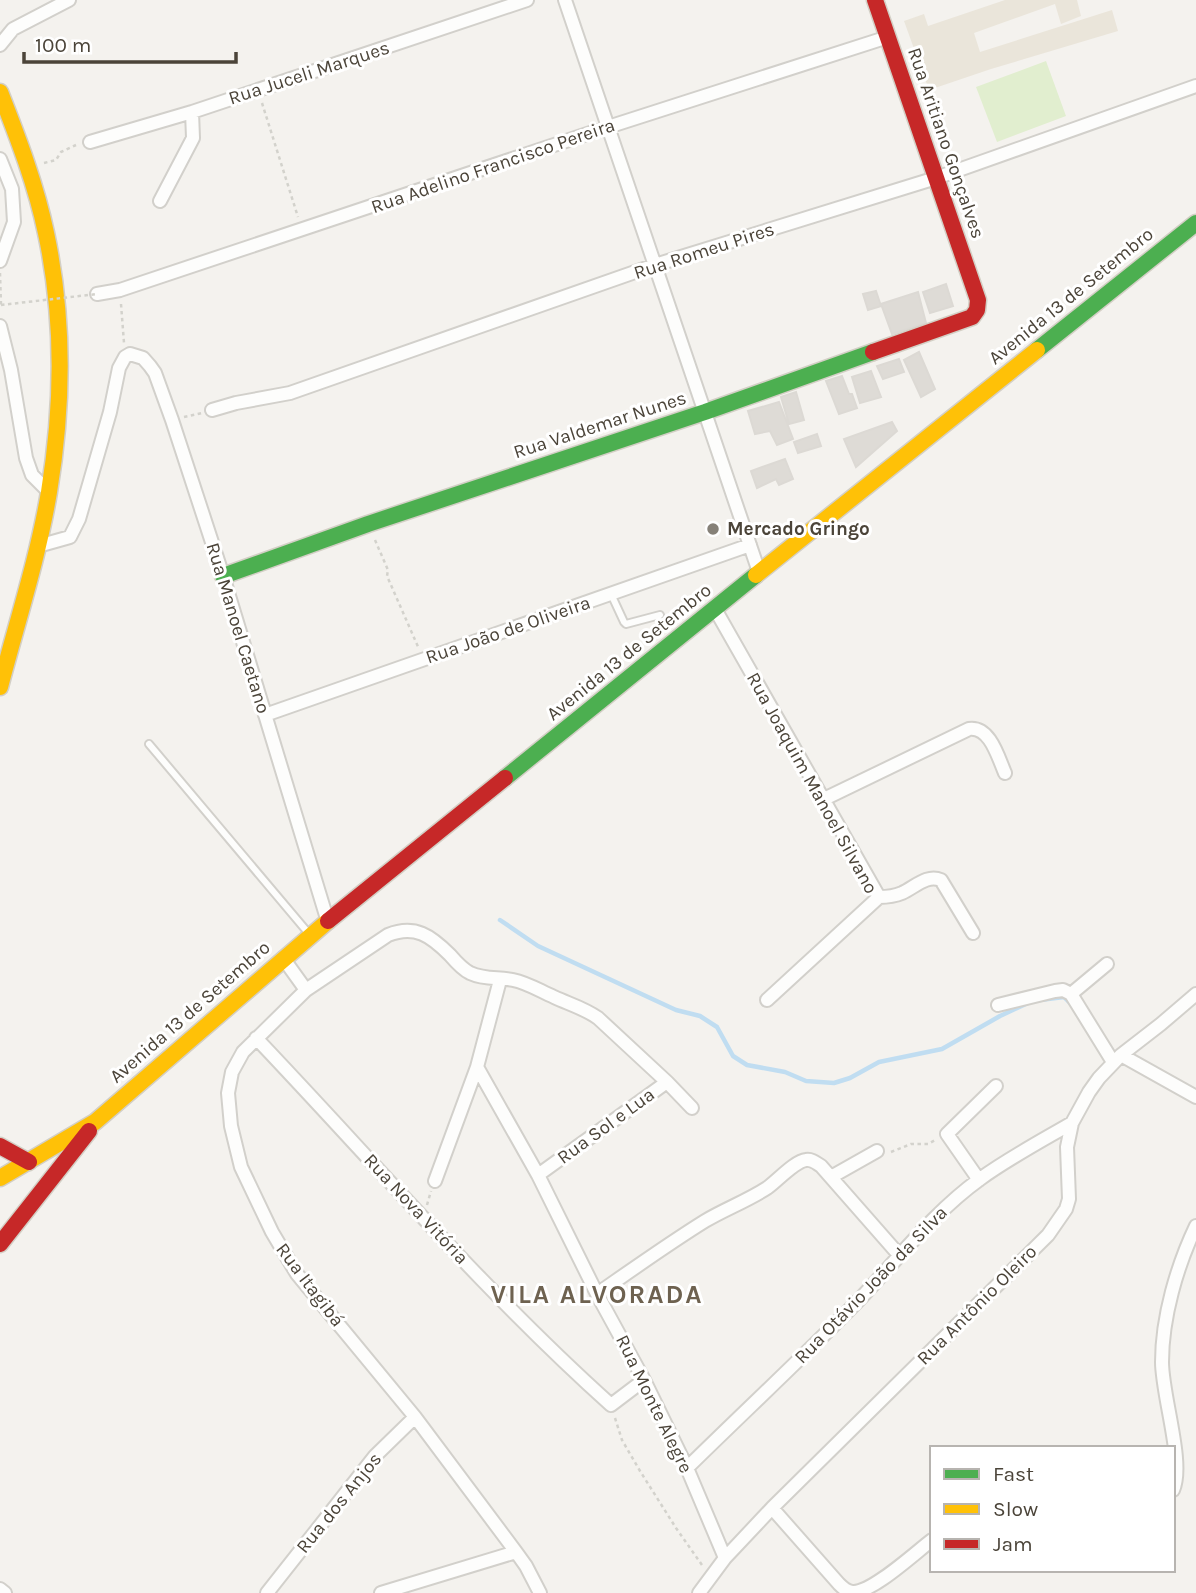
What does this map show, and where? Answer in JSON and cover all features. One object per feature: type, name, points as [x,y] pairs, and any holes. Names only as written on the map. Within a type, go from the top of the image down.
[{"type":"main road","name":"Rua Aritiano Gonçalves","points":[[875,0],[978,300]]},
{"type":"main road","points":[[0,92],[29,167],[46,236],[52,273],[59,360],[58,404],[49,492],[38,546],[0,687]]},
{"type":"main road","name":"Avenida 13 de Setembro","points":[[0,1178],[95,1122],[283,958],[759,572],[1196,223]]},
{"type":"main road","name":"Rua Valdemar Nunes","points":[[223,576],[368,524],[705,412],[972,317],[977,310],[978,300]]},
{"type":"main road","name":"Avenida 13 de Setembro","points":[[0,1244],[95,1122]]},
{"type":"main road","points":[[0,1146],[29,1162]]},
{"type":"street","points":[[0,45],[7,29],[69,0]]},
{"type":"street","name":"Rua Juceli Marques","points":[[90,142],[192,112],[527,0]]},
{"type":"street","points":[[565,0],[759,572]]},
{"type":"street","name":"Rua Adelino Francisco Pereira","points":[[97,294],[120,290],[608,127],[888,37]]},
{"type":"street","name":"Rua Romeu Pires","points":[[212,411],[290,393],[655,265],[936,178],[1196,86]]},
{"type":"street","points":[[160,201],[193,138],[192,112]]},
{"type":"street","points":[[0,159],[12,188],[14,222],[0,261]]},
{"type":"street","points":[[0,326],[2,348],[11,370],[26,458],[32,475],[49,492]]},
{"type":"street","name":"Rua Manoel Caetano","points":[[125,357],[131,354],[143,358],[150,366],[172,420],[223,576],[328,922]]},
{"type":"street","points":[[38,546],[69,537],[79,519],[110,412],[119,368],[125,357]]},
{"type":"street","name":"Rua João de Oliveira","points":[[265,715],[750,545]]},
{"type":"street","name":"Rua Joaquim Manoel Silvano","points":[[715,609],[878,897],[767,1000]]},
{"type":"street","points":[[822,800],[975,728],[983,731],[989,739],[1005,773]]},
{"type":"street","points":[[878,897],[891,897],[936,877],[941,880],[973,933]]},
{"type":"street","name":"Rua Sol e Lua","points":[[306,990],[374,943],[400,930],[411,930],[434,940],[462,968],[471,973],[527,984],[554,998],[586,1009],[667,1082],[538,1175]]},
{"type":"street","points":[[283,958],[306,990]]},
{"type":"street","points":[[1071,994],[1107,964]]},
{"type":"street","points":[[435,1181],[477,1067],[500,980]]},
{"type":"street","name":"Rua Itagibá","points":[[306,990],[243,1052],[232,1072],[228,1093],[231,1126],[241,1167],[272,1232],[297,1274],[415,1417],[526,1566],[540,1593]]},
{"type":"street","points":[[998,1005],[1063,990],[1071,994],[1117,1058],[1196,1097]]},
{"type":"street","name":"Rua Antônio Oleiro","points":[[707,1587],[725,1558],[772,1508],[1040,1243],[1059,1220],[1069,1199],[1067,1147],[1072,1123],[1089,1092],[1117,1058],[1196,994]]},
{"type":"street","name":"Rua Nova Vitória","points":[[256,1038],[335,1121],[422,1219],[562,1360],[611,1405]]},
{"type":"street","name":"Rua Monte Alegre","points":[[477,1067],[538,1175],[597,1294],[644,1380],[687,1468],[725,1558]]},
{"type":"street","points":[[667,1082],[692,1108]]},
{"type":"street","points":[[979,1180],[947,1133],[996,1086]]},
{"type":"street","name":"Rua Otávio João da Silva","points":[[687,1468],[825,1335],[930,1224],[979,1180],[1072,1123]]},
{"type":"street","points":[[831,1177],[877,1151]]},
{"type":"street","points":[[597,1294],[708,1219],[768,1187],[799,1162],[807,1160],[814,1161],[831,1177],[900,1256]]},
{"type":"street","points":[[1174,1446],[1162,1362],[1170,1299],[1196,1226]]},
{"type":"street","points":[[611,1405],[644,1380]]},
{"type":"street","name":"Rua dos Anjos","points":[[267,1593],[374,1456],[415,1417]]},
{"type":"street","points":[[1175,1455],[1178,1473],[1175,1483]]},
{"type":"street","points":[[772,1508],[839,1584],[854,1593],[877,1583],[930,1542]]},
{"type":"street","points":[[381,1593],[516,1552]]},
{"type":"street","points":[[0,1589],[5,1593]]},
{"type":"lane","points":[[611,594],[626,624],[660,615]]},
{"type":"lane","points":[[149,744],[310,936]]},
{"type":"path","points":[[258,90],[302,230]]},
{"type":"path","points":[[29,167],[56,160],[61,152],[90,142]]},
{"type":"path","points":[[0,274],[1,305],[97,294]]},
{"type":"path","points":[[120,290],[125,357]]},
{"type":"path","points":[[172,420],[212,411]]},
{"type":"path","points":[[368,524],[388,570],[387,576],[424,660]]},
{"type":"path","points":[[877,1151],[886,1153],[911,1144],[928,1144],[947,1133]]},
{"type":"path","points":[[422,1219],[435,1181]]},
{"type":"path","points":[[611,1405],[622,1440],[676,1528],[707,1587]]},
{"type":"shaded area","points":[[1005,0],[1077,0],[1081,16],[1061,24],[1055,4],[974,33],[980,52],[1112,10],[1118,31],[929,90],[904,21],[924,14],[928,26]]},
{"type":"green space","points":[[1046,61],[1066,116],[997,142],[976,87]]},
{"type":"building","points":[[946,284],[953,306],[930,313],[923,292]]},
{"type":"building","points":[[876,291],[881,306],[868,310],[863,294]]},
{"type":"building","points":[[918,292],[926,323],[892,334],[881,304]]},
{"type":"building","points":[[919,352],[935,389],[921,397],[904,360]]},
{"type":"building","points":[[899,359],[904,372],[883,379],[877,366]]},
{"type":"building","points":[[871,371],[881,397],[860,403],[852,377]]},
{"type":"building","points":[[842,376],[857,408],[839,414],[826,381]]},
{"type":"building","points":[[796,392],[804,420],[789,424],[781,397]]},
{"type":"building","points":[[779,402],[793,439],[777,445],[770,431],[755,434],[748,411]]},
{"type":"building","points":[[892,422],[897,431],[856,467],[844,439]]},
{"type":"building","points":[[817,434],[821,446],[798,453],[794,442]]},
{"type":"building","points":[[785,459],[793,479],[779,485],[776,479],[757,488],[751,471]]},
{"type":"waterway","points":[[500,920],[538,946],[676,1010],[700,1016],[717,1027],[733,1056],[747,1065],[785,1072],[806,1081],[834,1083],[850,1078],[879,1062],[942,1049],[1028,1003]]},
{"type":"waterway","points":[[1040,1000],[1064,997],[1071,1004]]},
{"type":"traffic: fast","points":[[1037,350],[1196,223]]},
{"type":"traffic: fast","points":[[223,576],[873,352]]},
{"type":"traffic: fast","points":[[505,778],[756,575]]},
{"type":"traffic: slow","points":[[0,92],[32,179],[42,215],[56,297],[60,362],[57,427],[49,492],[33,566],[0,687]]},
{"type":"traffic: slow","points":[[756,575],[1037,350]]},
{"type":"traffic: slow","points":[[0,1178],[95,1122],[328,921]]},
{"type":"traffic: jam","points":[[873,352],[972,317],[977,310],[978,300],[875,0]]},
{"type":"traffic: jam","points":[[328,921],[505,778]]},
{"type":"traffic: jam","points":[[0,1244],[89,1131]]},
{"type":"traffic: jam","points":[[0,1146],[29,1162]]},
{"type":"place","name":"Mercado Gringo","points":[[713,529]]},
{"type":"district","name":"VILA ALVORADA","points":[[597,1294]]}]
